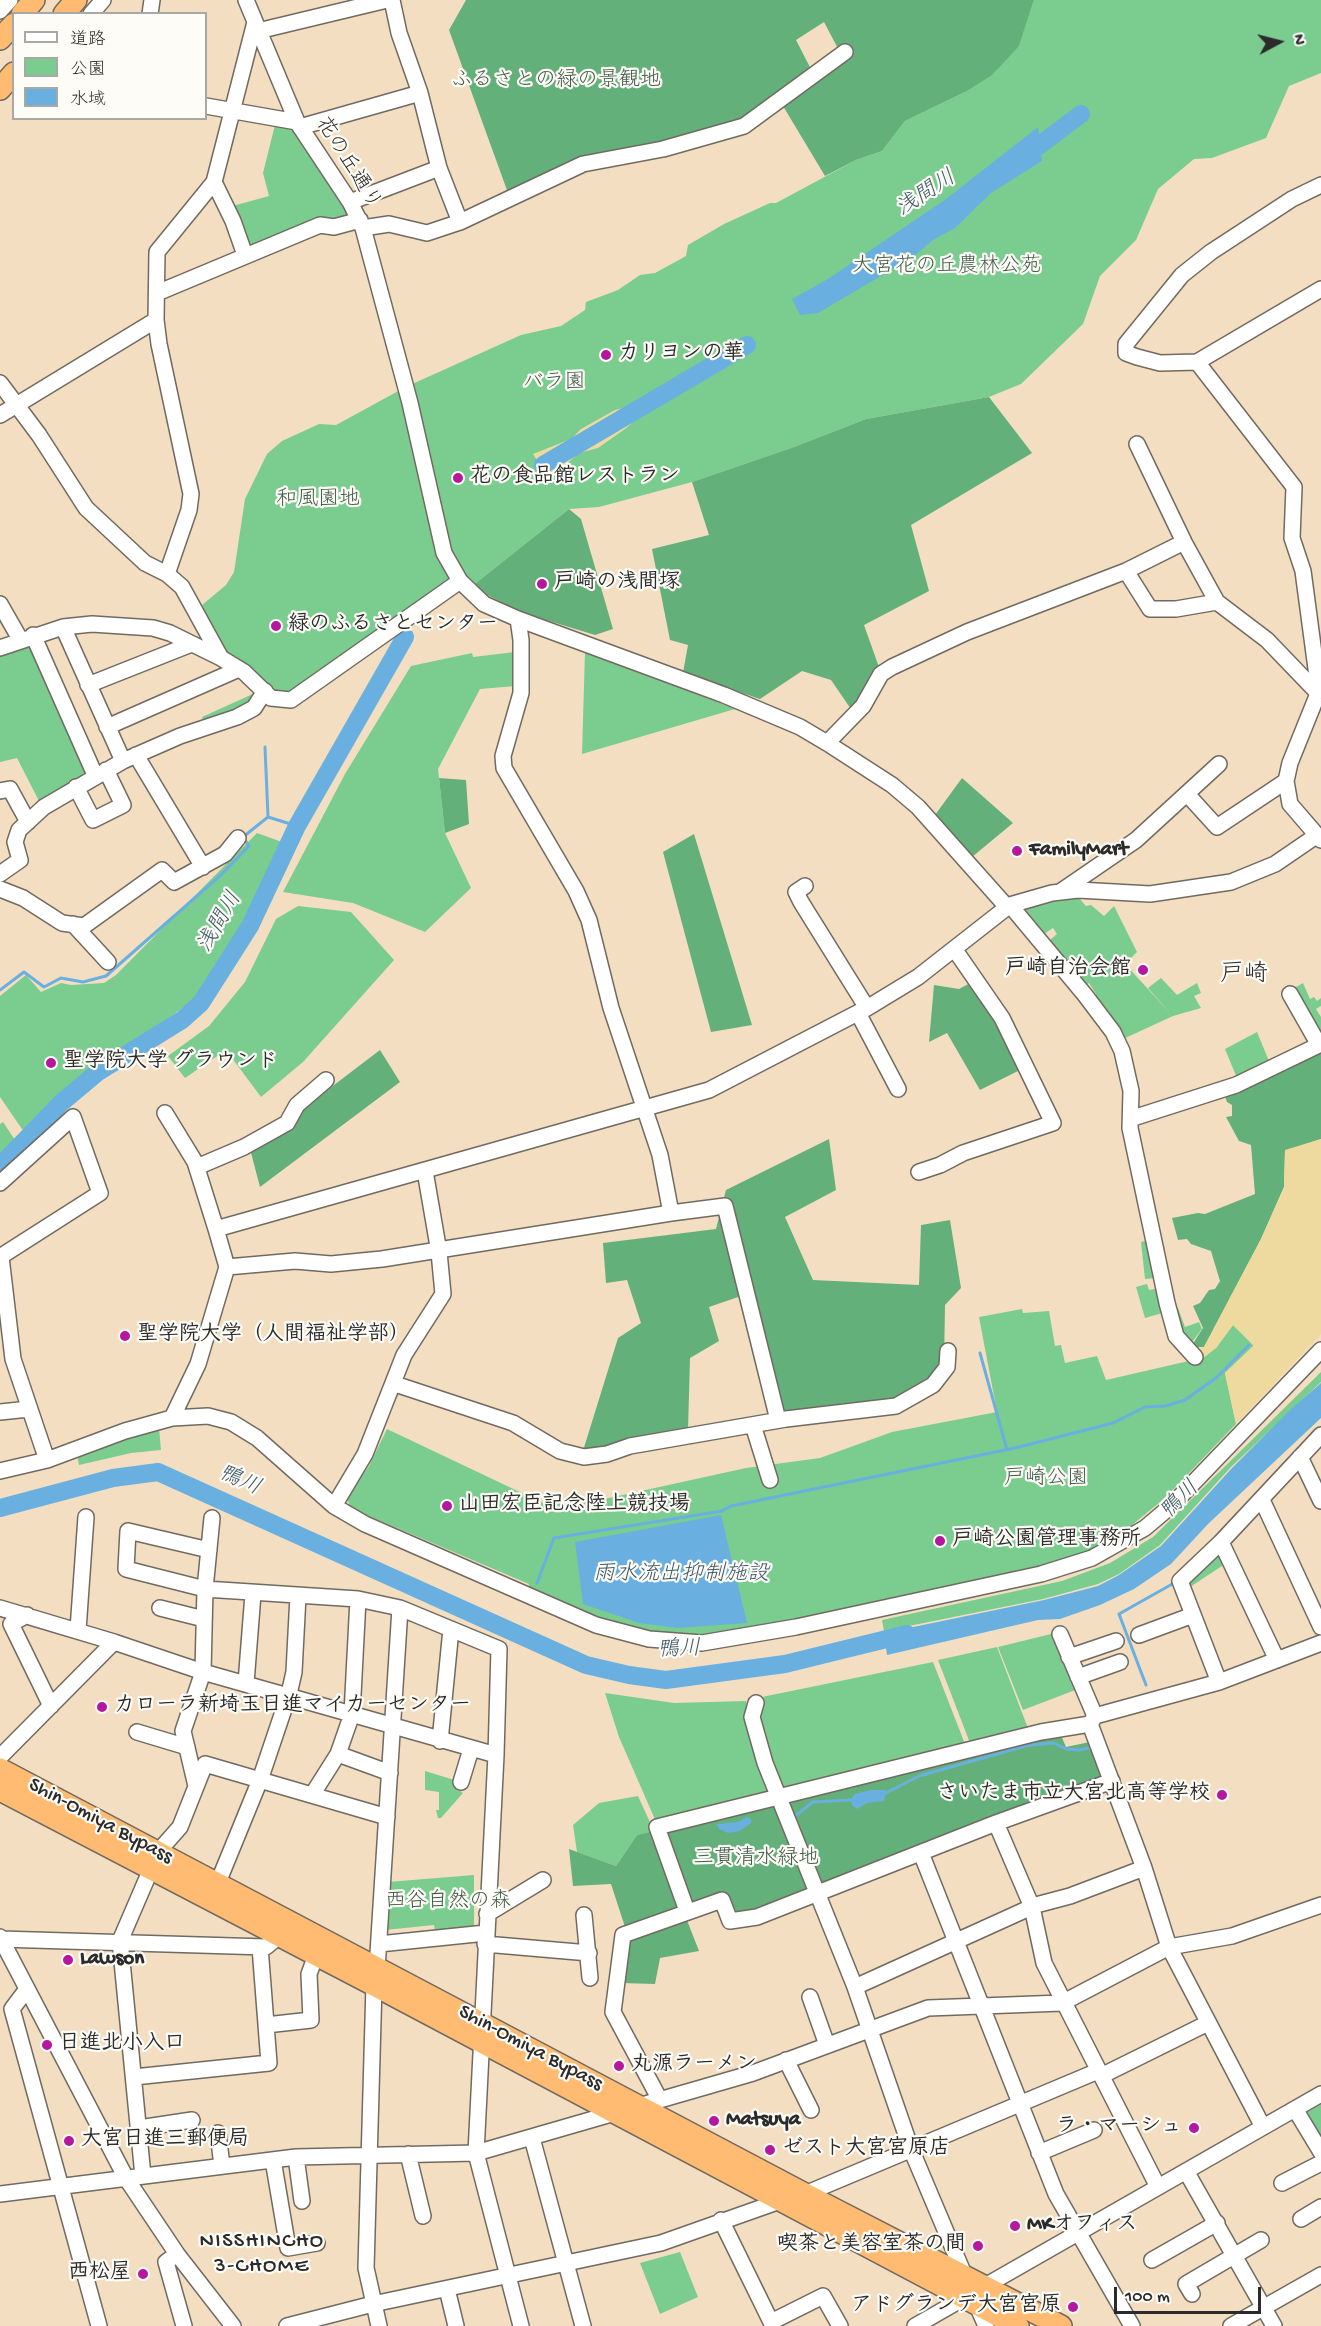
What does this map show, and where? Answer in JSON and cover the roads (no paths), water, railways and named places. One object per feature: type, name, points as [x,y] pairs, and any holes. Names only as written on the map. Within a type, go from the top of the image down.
[{"type":"highway","points":[[24,12],[34,0]]},
{"type":"highway","points":[[66,12],[76,0]]},
{"type":"highway","points":[[0,39],[12,26]]},
{"type":"highway","name":"Shin-Omiya Bypass","points":[[0,1769],[154,1861],[269,1941],[376,1977]]},
{"type":"highway","name":"Shin-Omiya Bypass","points":[[0,1790],[154,1861],[217,1885],[376,1977],[480,2032],[639,2107],[805,2194],[972,2291],[1018,2326]]},
{"type":"highway","name":"Shin-Omiya Bypass","points":[[480,2032],[614,2114],[780,2201],[972,2291],[1061,2326]]},
{"type":"street","points":[[0,11],[10,0]]},
{"type":"street","points":[[93,12],[103,0]]},
{"type":"street","name":"花の丘通り","points":[[246,0],[298,125],[350,202],[361,224],[424,460],[444,553],[460,581],[484,604],[518,619],[724,695],[800,727],[892,785],[918,807],[1008,906],[1113,1032],[1122,1051],[1131,1091],[1133,1118],[1130,1128],[1167,1303],[1176,1336],[1195,1357]]},
{"type":"street","points":[[167,574],[187,519],[191,494],[172,413],[156,320],[157,252],[214,182],[256,26],[387,0]]},
{"type":"street","points":[[393,0],[399,33],[420,93],[439,168],[460,222]]},
{"type":"street","points":[[157,293],[320,225],[334,227],[389,224],[427,233],[460,222],[583,164],[663,149],[744,126],[845,52]]},
{"type":"street","points":[[207,106],[298,125],[420,93]]},
{"type":"street","points":[[350,202],[439,168]]},
{"type":"street","points":[[214,182],[233,221],[245,255]]},
{"type":"street","points":[[1321,185],[1292,199],[1211,252],[1182,275],[1126,344],[1126,353],[1160,363],[1197,362],[1321,290]]},
{"type":"street","points":[[0,415],[156,320]]},
{"type":"street","points":[[216,1229],[645,1110],[709,1090],[863,1010],[918,977],[1008,906],[1060,892],[1078,890],[1150,894],[1231,882],[1275,864],[1319,838],[1290,804],[1286,781],[1290,763],[1320,686],[1303,572],[1292,538],[1294,487],[1197,362]]},
{"type":"street","points":[[0,382],[86,507],[145,563],[167,574],[182,587],[221,658]]},
{"type":"street","points":[[1137,444],[1184,542],[1217,602],[1267,640],[1320,686]]},
{"type":"street","points":[[827,743],[863,706],[881,674],[892,667],[967,632],[1126,571],[1184,542]]},
{"type":"street","points":[[1126,571],[1150,609],[1176,609],[1217,602]]},
{"type":"street","points":[[0,648],[27,637],[63,627],[92,624],[153,628],[170,633],[189,645],[221,658],[239,669],[271,698],[291,700],[460,581]]},
{"type":"street","points":[[0,604],[27,637],[101,772],[123,805],[93,820],[76,787]]},
{"type":"street","points":[[518,619],[521,640],[521,693],[503,756],[504,768],[576,891],[589,920],[611,1008],[660,1155],[671,1213]]},
{"type":"street","points":[[63,627],[107,727],[203,867]]},
{"type":"street","points":[[88,685],[189,645]]},
{"type":"street","points":[[107,727],[239,669]]},
{"type":"street","points":[[0,874],[20,860],[15,842],[19,830],[44,807],[101,772],[129,758],[180,736],[237,717],[254,708],[265,691]]},
{"type":"street","points":[[1060,892],[1136,840],[1219,764]]},
{"type":"street","points":[[1187,794],[1217,827],[1286,781]]},
{"type":"street","points":[[0,791],[10,789],[28,822]]},
{"type":"street","points":[[0,889],[23,898],[54,919],[84,926],[162,870],[174,882],[225,854],[238,838]]},
{"type":"street","points":[[805,886],[796,892],[863,1010],[898,1089]]},
{"type":"street","points":[[74,924],[108,962]]},
{"type":"street","points":[[919,1172],[940,1166],[963,1153],[1053,1123],[1002,1018],[955,950]]},
{"type":"street","points":[[1133,1118],[1236,1085],[1320,1045],[1290,994]]},
{"type":"street","points":[[196,1167],[244,1146],[287,1123],[297,1105],[326,1080]]},
{"type":"street","points":[[165,1113],[196,1167],[227,1267],[198,1364],[172,1418]]},
{"type":"street","points":[[0,1183],[73,1117],[100,1193],[1,1257],[7,1360],[29,1409],[47,1460]]},
{"type":"street","points":[[334,1506],[365,1454],[414,1336],[443,1294],[439,1251],[425,1171]]},
{"type":"street","points":[[227,1267],[295,1262],[331,1264],[439,1251],[725,1206],[778,1420]]},
{"type":"street","points":[[0,1471],[47,1460],[125,1431],[172,1418],[196,1416],[231,1422],[257,1438],[334,1506],[365,1524],[596,1625],[649,1640],[702,1643],[1041,1574],[1092,1558],[1145,1528],[1171,1506],[1321,1350]]},
{"type":"street","points":[[395,1384],[513,1424],[560,1451],[584,1457],[607,1454],[630,1446],[778,1420],[896,1406],[933,1385],[947,1367],[948,1351]]},
{"type":"street","points":[[0,1412],[29,1409]]},
{"type":"street","points":[[753,1425],[770,1480]]},
{"type":"street","points":[[1219,1682],[1180,1581],[1262,1500],[1321,1435]]},
{"type":"street","points":[[1300,1457],[1321,1501]]},
{"type":"street","points":[[1262,1500],[1321,1627]]},
{"type":"street","points":[[78,1630],[86,1517]]},
{"type":"street","points":[[196,1786],[183,1731],[204,1671],[205,1589],[212,1518]]},
{"type":"street","points":[[209,1550],[128,1531],[126,1569],[205,1589],[253,1594],[358,1599],[400,1608],[500,1649],[476,2153],[521,2326]]},
{"type":"street","points":[[1221,1542],[1277,1660]]},
{"type":"street","points":[[246,1683],[253,1594]]},
{"type":"street","points":[[217,1885],[260,1780],[289,1694],[294,1672],[298,1596]]},
{"type":"street","points":[[312,1795],[338,1754],[352,1714],[358,1599]]},
{"type":"street","points":[[0,1608],[440,1741],[496,1755]]},
{"type":"street","points":[[160,1608],[204,1619]]},
{"type":"street","points":[[379,2326],[366,2268],[376,1977],[400,1608]]},
{"type":"street","points":[[27,1615],[11,1624],[51,1706]]},
{"type":"street","points":[[1139,1635],[1193,1615]]},
{"type":"street","points":[[440,1741],[451,1629]]},
{"type":"street","points":[[1059,1634],[1078,1677],[1169,1947],[1263,2127]]},
{"type":"street","points":[[1070,1657],[1116,1641]]},
{"type":"street","points":[[0,1757],[114,1642]]},
{"type":"street","points":[[687,1911],[657,1827],[1093,1720],[1219,1682],[1321,1643]]},
{"type":"street","points":[[1078,1677],[1120,1662]]},
{"type":"street","points":[[756,1703],[752,1717],[756,1738],[855,1987],[911,2149],[986,2326]]},
{"type":"street","points":[[137,1732],[187,1747]]},
{"type":"street","points":[[461,1782],[471,1749]]},
{"type":"street","points":[[338,1754],[390,1773]]},
{"type":"street","points":[[143,2176],[120,1941],[154,1861],[180,1827],[205,1764],[387,1817]]},
{"type":"street","points":[[660,2100],[613,2012],[623,1935],[722,1900],[730,1921],[757,1917],[996,1823],[1112,1781]]},
{"type":"street","points":[[996,1823],[1032,1907],[1044,1963],[1062,2003],[1158,2187]]},
{"type":"street","points":[[921,1853],[1056,2194],[1132,2326]]},
{"type":"street","points":[[855,1987],[1032,1907],[1070,1896],[1144,1868]]},
{"type":"street","points":[[487,1914],[543,1880]]},
{"type":"street","points":[[0,2194],[296,2157],[476,2153],[639,2107],[786,2061],[927,2008],[1062,2003],[1169,1947],[1232,1936],[1321,1905]]},
{"type":"street","points":[[584,1915],[590,1953],[590,1978]]},
{"type":"street","points":[[134,2077],[269,2064],[266,2025],[269,1941],[0,1939],[126,2178],[177,2254],[233,2326]]},
{"type":"street","points":[[379,1944],[486,1939],[590,1953]]},
{"type":"street","points":[[266,2025],[311,2020],[309,1974],[316,1955]]},
{"type":"street","points":[[27,1989],[6,2011],[62,2186],[99,2326]]},
{"type":"street","points":[[810,1996],[827,2045]]},
{"type":"street","points":[[805,2194],[1020,2102],[1100,2074],[1208,2023]]},
{"type":"street","points":[[786,2061],[812,2110]]},
{"type":"street","points":[[915,2326],[972,2291],[1077,2234],[1321,2094]]},
{"type":"street","points":[[1295,2109],[1321,2152]]},
{"type":"street","points":[[139,2128],[192,2120]]},
{"type":"street","points":[[1040,2153],[1094,2130]]},
{"type":"street","points":[[218,2133],[222,2166]]},
{"type":"street","points":[[532,2138],[583,2326]]},
{"type":"street","points":[[408,2154],[423,2216]]},
{"type":"street","points":[[296,2157],[302,2201]]},
{"type":"street","points":[[273,2160],[288,2248],[317,2242]]},
{"type":"street","points":[[1282,2183],[1321,2163]]},
{"type":"street","points":[[1186,2171],[1274,2326]]},
{"type":"street","points":[[287,2326],[373,2304],[661,2243],[780,2201]]},
{"type":"street","points":[[1301,2219],[1321,2207]]},
{"type":"street","points":[[721,2220],[772,2324],[823,2296],[840,2326]]},
{"type":"street","points":[[1152,2260],[1217,2223]]},
{"type":"street","points":[[1192,2294],[1186,2284],[1261,2240]]},
{"type":"street","points":[[177,2254],[166,2262],[184,2326]]},
{"type":"street","points":[[1231,2326],[1321,2275]]},
{"type":"street","points":[[447,2289],[456,2326]]},
{"type":"water","points":[[1038,127],[1042,161],[991,193],[955,228],[933,240],[913,257],[818,313],[800,315],[792,299],[828,279],[946,199]]},
{"type":"water","points":[[1321,1383],[1321,1418],[1208,1524],[1171,1564],[1134,1589],[1100,1605],[1060,1619],[1038,1620],[887,1655],[884,1633],[1044,1600],[1098,1586],[1119,1575],[1161,1546],[1232,1468],[1290,1410]]},
{"type":"water","name":"雨水流出抑制施設","points":[[721,1515],[747,1623],[677,1628],[639,1623],[583,1604],[575,1542]]},
{"type":"water","points":[[871,1790],[886,1790],[884,1801],[867,1803],[857,1809],[853,1806],[850,1800],[855,1794]]},
{"type":"water","points":[[747,1817],[751,1819],[751,1823],[740,1831],[728,1833],[719,1829],[717,1824],[738,1822]]},
{"type":"waterway","name":"浅間川","points":[[1020,160],[1081,114]]},
{"type":"waterway","name":"浅間川","points":[[543,465],[747,345]]},
{"type":"waterway","name":"浅間川","points":[[0,1166],[61,1103],[98,1072],[182,1020],[201,1003],[250,926],[297,826],[405,637]]},
{"type":"waterway","points":[[265,747],[268,817]]},
{"type":"waterway","points":[[0,990],[24,972],[44,987],[61,978],[83,982],[106,976],[222,874],[249,846],[243,837],[268,817],[297,826]]},
{"type":"waterway","points":[[537,1583],[554,1538],[722,1511],[731,1506],[1015,1448],[1113,1423],[1145,1407],[1165,1406],[1185,1400],[1216,1378],[1249,1345]]},
{"type":"waterway","points":[[980,1353],[1007,1450]]},
{"type":"waterway","name":"鴨川","points":[[0,1508],[113,1478],[158,1472],[586,1665],[629,1675],[666,1680],[785,1664],[907,1634]]},
{"type":"waterway","points":[[1146,1685],[1119,1614],[1174,1583]]},
{"type":"waterway","points":[[886,1793],[919,1776],[1029,1745],[1054,1743],[1066,1749],[1079,1750],[1093,1747]]},
{"type":"waterway","points":[[795,1816],[813,1802],[850,1800]]},
{"type":"place","name":"カリヨンの華","points":[[606,355]]},
{"type":"place","name":"花の食品館レストラン","points":[[458,478]]},
{"type":"place","name":"戸崎の浅間塚","points":[[542,584]]},
{"type":"place","name":"緑のふるさとセンター","points":[[276,626]]},
{"type":"place","name":"FamilyMart","points":[[1017,851]]},
{"type":"place","name":"戸崎自治会館","points":[[1143,970]]},
{"type":"place","name":"聖学院大学 グラウンド","points":[[51,1063]]},
{"type":"place","name":"聖学院大学（人間福祉学部）","points":[[125,1336]]},
{"type":"place","name":"山田宏臣記念陸上競技場","points":[[447,1506]]},
{"type":"place","name":"戸崎公園管理事務所","points":[[940,1541]]},
{"type":"place","name":"カローラ新埼玉日進マイカーセンター","points":[[102,1707]]},
{"type":"place","name":"さいたま市立大宮北高等学校","points":[[1222,1795]]},
{"type":"place","name":"Lawson","points":[[68,1960]]},
{"type":"place","name":"日進北小入口","points":[[47,2045]]},
{"type":"place","name":"丸源ラーメン","points":[[619,2066]]},
{"type":"place","name":"Matsuya","points":[[714,2121]]},
{"type":"place","name":"ラ・マーシュ","points":[[1194,2128]]},
{"type":"place","name":"大宮日進三郵便局","points":[[69,2141]]},
{"type":"place","name":"ゼスト大宮宮原店","points":[[770,2150]]},
{"type":"place","name":"MKオフィス","points":[[1015,2226]]},
{"type":"place","name":"喫茶と美容室茶の間","points":[[978,2246]]},
{"type":"place","name":"西松屋","points":[[143,2274]]},
{"type":"place","name":"アドグランデ大宮宮原","points":[[1073,2307]]},
{"type":"district","name":"戸崎","points":[[1244,976]]},
{"type":"district","name":"NISSHINCHO 3-CHOME","points":[[262,2256]]},
{"type":"park label","name":"ふるさとの緑の景観地","points":[[556,82]]},
{"type":"park label","name":"大宮花の丘農林公苑","points":[[947,268]]},
{"type":"park label","name":"バラ園","points":[[554,384]]},
{"type":"park label","name":"和風園地","points":[[318,501]]},
{"type":"park label","name":"戸崎公園","points":[[1046,1480]]},
{"type":"park label","name":"三貫清水緑地","points":[[756,1860]]},
{"type":"park label","name":"西谷自然の森","points":[[448,1903]]}]
